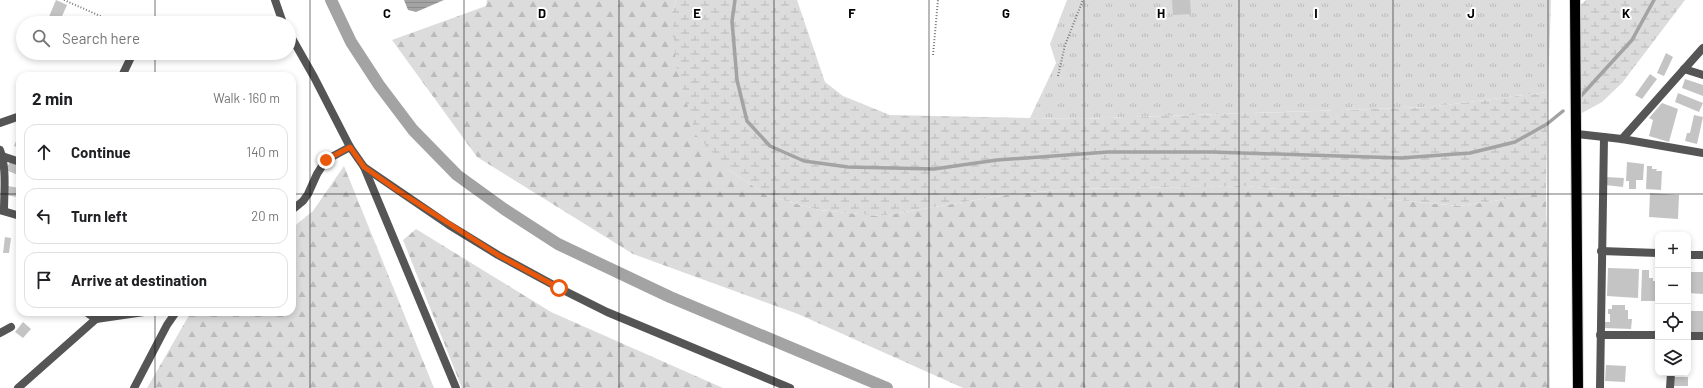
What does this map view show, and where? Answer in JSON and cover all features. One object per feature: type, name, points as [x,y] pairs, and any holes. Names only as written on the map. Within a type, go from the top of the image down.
[{"type":"main road","points":[[1575,0],[1578,388]]},
{"type":"street","points":[[275,0],[279,16]]},
{"type":"street","points":[[296,45],[350,147],[364,167],[456,388]]},
{"type":"street","points":[[1622,139],[1703,48]]},
{"type":"street","points":[[124,72],[130,60]]},
{"type":"street","points":[[1684,69],[1703,75]]},
{"type":"street","points":[[0,123],[16,117]]},
{"type":"street","points":[[1577,134],[1622,139],[1703,153]]},
{"type":"street","points":[[1600,388],[1604,137]]},
{"type":"street","points":[[296,207],[308,194],[317,174],[326,160],[350,147]]},
{"type":"street","points":[[1,153],[16,160]]},
{"type":"street","points":[[1,153],[4,181],[2,211],[16,215]]},
{"type":"street","points":[[364,167],[449,225],[498,255],[559,288],[607,312],[790,388]]},
{"type":"street","points":[[1601,251],[1655,254]]},
{"type":"street","points":[[1691,255],[1703,255]]},
{"type":"street","points":[[92,316],[96,319]]},
{"type":"street","points":[[18,388],[96,319],[117,316]]},
{"type":"street","points":[[134,388],[173,316]]},
{"type":"street","points":[[0,333],[11,327]]},
{"type":"street","points":[[1600,335],[1655,335]]},
{"type":"street","points":[[1691,336],[1703,336]]},
{"type":"street","points":[[1670,388],[1671,376]]},
{"type":"path","points":[[64,0],[100,16]]},
{"type":"path","points":[[933,55],[938,0]]},
{"type":"path","points":[[1058,76],[1066,45],[1083,0]]},
{"type":"green space","points":[[487,0],[676,0],[672,12],[730,171],[768,196],[819,210],[880,216],[1012,194],[1072,189],[1245,186],[1460,206],[1546,193],[1550,388],[963,388],[798,314],[633,254],[477,157],[392,40],[486,6]]},
{"type":"green space","points":[[676,0],[797,0],[825,82],[843,96],[890,115],[1077,119],[1430,107],[1548,92],[1546,193],[1460,206],[1245,186],[1072,189],[1012,194],[880,216],[819,210],[768,196],[730,171],[696,135],[676,66],[672,12]]},
{"type":"green space","points":[[1067,0],[1551,0],[1548,92],[1430,107],[1077,119],[1030,118],[1056,63],[1050,44]]},
{"type":"green space","points":[[1586,0],[1685,0],[1622,83],[1602,102],[1582,113],[1580,107],[1578,7]]},
{"type":"green space","points":[[344,166],[434,388],[147,388],[189,316],[296,316],[296,225],[313,211]]},
{"type":"green space","points":[[416,229],[551,312],[723,388],[462,388],[403,240]]},
{"type":"shaded area","points":[[404,0],[444,0],[416,12],[408,10]]},
{"type":"building","points":[[56,0],[67,5],[62,16],[49,16]]},
{"type":"building","points":[[1172,0],[1190,0],[1191,14],[1173,15]]},
{"type":"building","points":[[1666,53],[1673,57],[1664,76],[1657,73]]},
{"type":"building","points":[[1650,74],[1657,79],[1642,99],[1635,95]]},
{"type":"building","points":[[1685,79],[1703,85],[1703,96],[1682,88]]},
{"type":"building","points":[[1678,93],[1703,103],[1699,112],[1675,102]]},
{"type":"building","points":[[1662,103],[1678,109],[1669,142],[1649,136],[1653,120],[1649,118]]},
{"type":"building","points":[[1694,115],[1703,117],[1697,144],[1685,141],[1687,133],[1690,133]]},
{"type":"building","points":[[10,161],[16,164],[16,174],[6,170]]},
{"type":"building","points":[[1627,162],[1644,164],[1643,180],[1636,180],[1636,189],[1629,189],[1629,181],[1626,181]]},
{"type":"building","points":[[1647,166],[1652,166],[1652,169],[1657,169],[1656,171],[1662,171],[1661,190],[1646,189]]},
{"type":"building","points":[[1606,177],[1624,178],[1623,187],[1605,185]]},
{"type":"building","points":[[8,186],[16,187],[16,197],[6,195]]},
{"type":"building","points":[[1650,193],[1679,195],[1678,219],[1649,217]]},
{"type":"building","points":[[5,237],[11,238],[9,253],[3,253]]},
{"type":"building","points":[[1608,268],[1639,269],[1638,298],[1607,296]]},
{"type":"building","points":[[1642,270],[1649,270],[1649,278],[1653,278],[1653,281],[1655,281],[1655,301],[1641,301]]},
{"type":"building","points":[[1691,272],[1703,272],[1703,294],[1691,293]]},
{"type":"building","points":[[1612,305],[1625,305],[1625,310],[1628,310],[1628,319],[1632,319],[1631,329],[1605,328],[1605,322],[1610,322],[1610,314],[1608,314],[1608,309],[1612,309]]},
{"type":"building","points":[[1691,311],[1703,311],[1703,333],[1691,332]]},
{"type":"building","points":[[23,322],[31,329],[23,338],[15,332]]},
{"type":"building","points":[[1606,365],[1626,366],[1625,382],[1605,381]]},
{"type":"building","points":[[1672,377],[1688,377],[1688,386],[1672,386]]},
{"type":"waterway","points":[[331,0],[351,42],[379,85],[413,130],[457,175],[504,209],[558,244],[670,297],[887,388]]},
{"type":"waterway","points":[[735,0],[732,21],[737,80],[747,121],[770,146],[804,161],[848,167],[934,169],[997,160],[1108,152],[1212,152],[1401,158],[1470,153],[1515,142],[1547,124],[1563,111]]},
{"type":"waterway","points":[[1579,98],[1632,40],[1654,0]]},
{"type":"route","points":[[326,160],[350,147],[364,167],[400,192],[449,225],[498,255],[559,288]]}]
